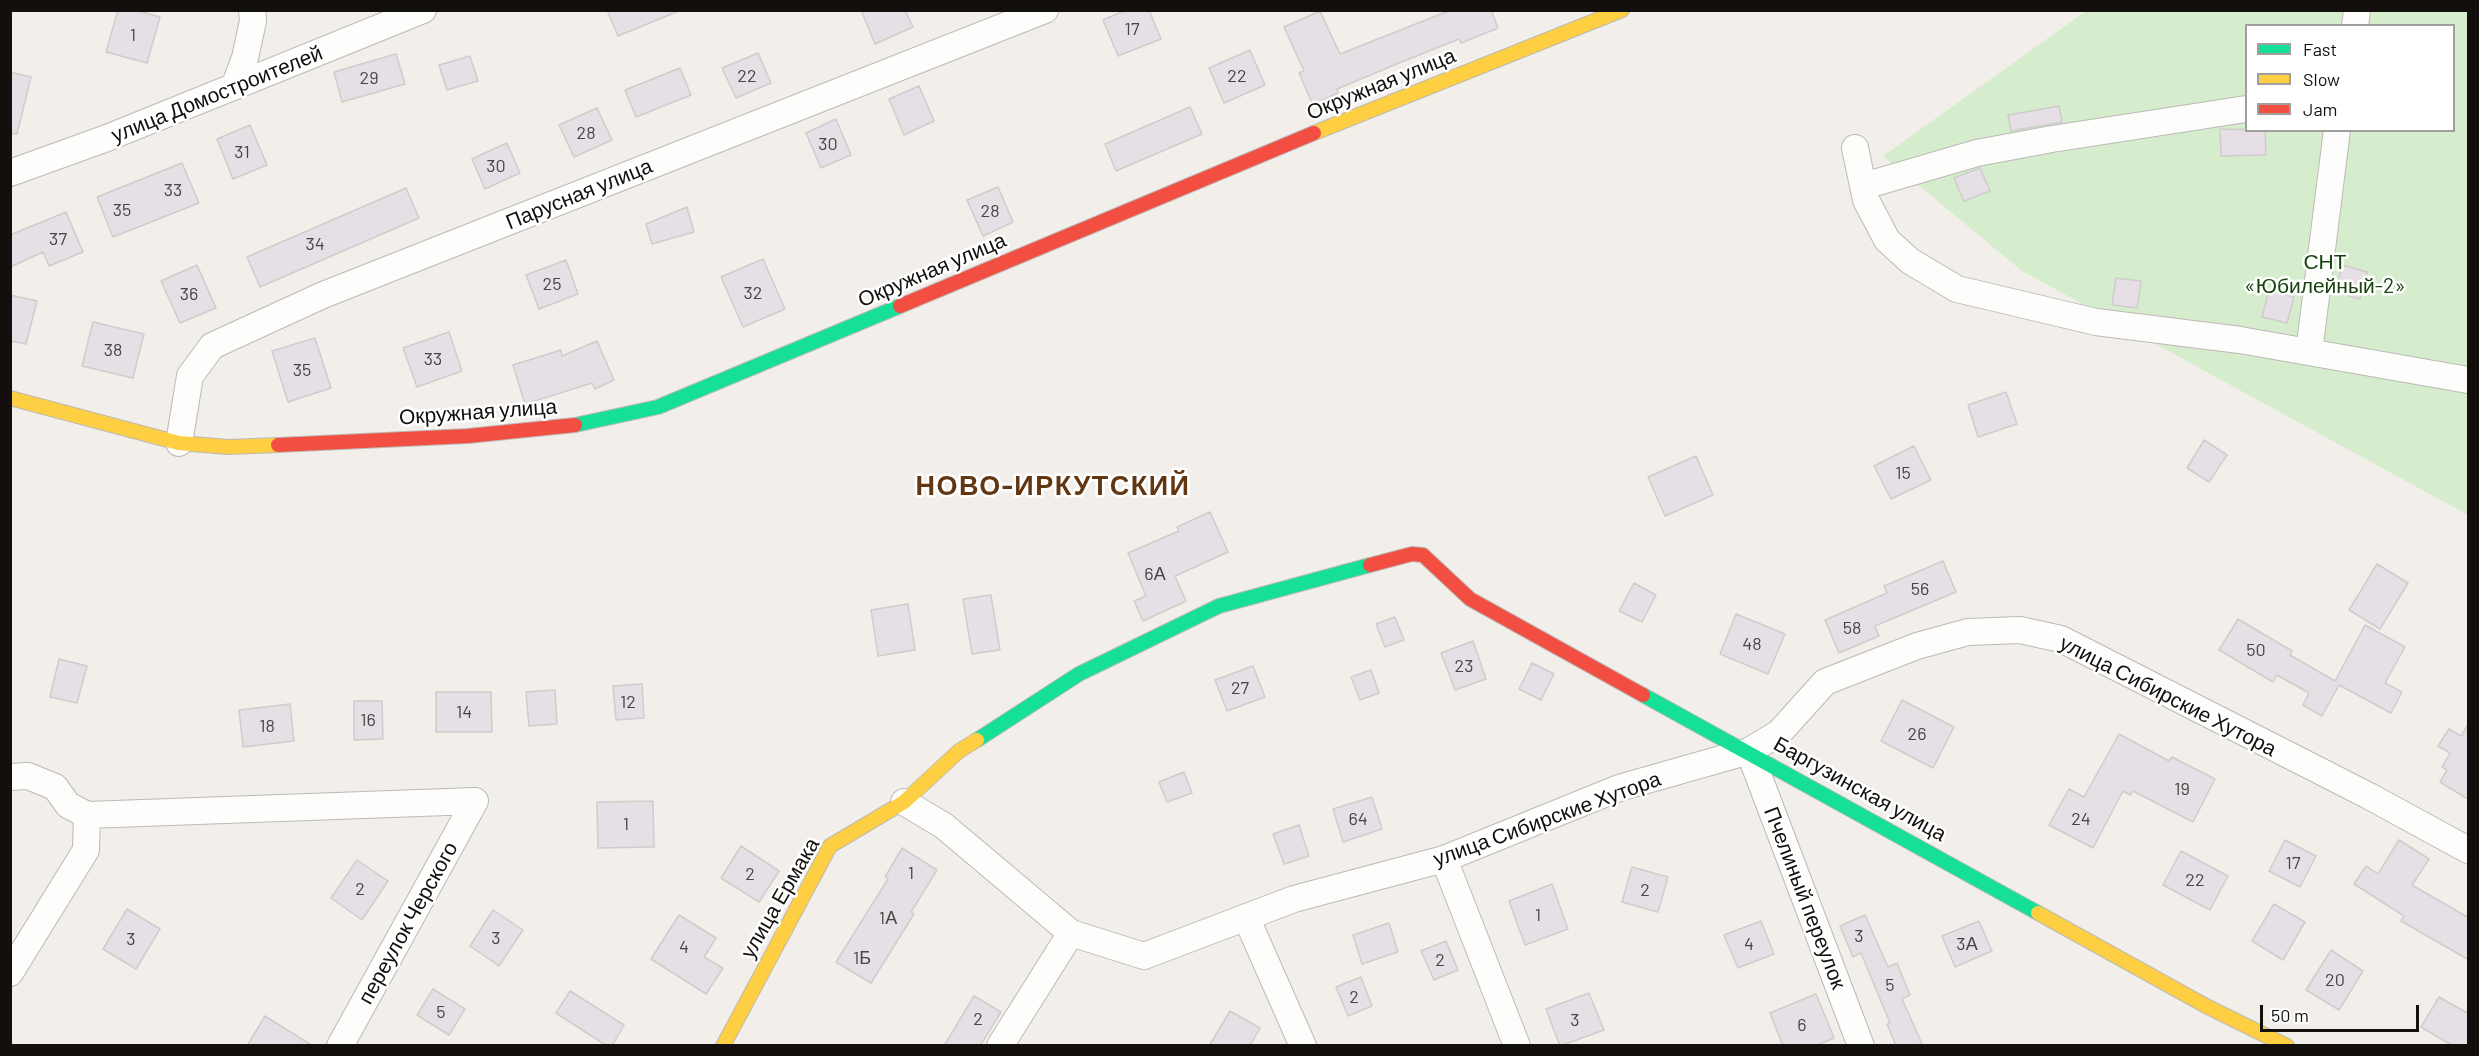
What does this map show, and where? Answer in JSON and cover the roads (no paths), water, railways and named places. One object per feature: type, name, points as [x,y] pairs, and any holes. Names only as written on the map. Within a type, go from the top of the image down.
[{"type":"street","points":[[234,87],[249,39],[253,21],[252,10]]},
{"type":"street","name":"улица Домостроителей","points":[[10,173],[234,87],[423,10]]},
{"type":"street","name":"Парусная улица","points":[[178,442],[190,376],[212,346],[323,295],[1045,10]]},
{"type":"street","name":"Окружная улица","points":[[10,399],[178,442],[229,447],[468,436],[574,425],[658,407],[1243,162],[1622,10]]},
{"type":"street","points":[[1864,186],[1977,153],[2245,109]]},
{"type":"street","points":[[2309,352],[2337,132]]},
{"type":"street","points":[[1855,148],[1866,200],[1887,240],[1910,261],[1957,289],[2096,322],[2240,340],[2469,381]]},
{"type":"street","name":"улица Ермака","points":[[723,1046],[830,846],[904,802],[959,751],[1078,674],[1219,606],[1360,566],[1412,554],[1423,555]]},
{"type":"street","name":"Баргузинская улица","points":[[1423,555],[1470,599],[1749,751],[2206,1006],[2287,1046]]},
{"type":"street","name":"улица Сибирские Хутора","points":[[1071,933],[1144,956],[1294,899],[1444,859],[1619,788],[1749,751],[1779,733],[1825,682],[1917,646],[1968,632],[2020,630],[2061,639],[2369,796],[2469,850]]},
{"type":"street","name":"Пчелиный переулок","points":[[1749,751],[1861,1046]]},
{"type":"street","points":[[10,777],[28,776],[55,787],[68,805],[87,815],[86,850],[10,973]]},
{"type":"street","name":"переулок Черского","points":[[87,815],[475,801],[340,1046]]},
{"type":"street","points":[[904,802],[944,826],[1071,933],[1000,1046]]},
{"type":"street","points":[[1444,859],[1518,1046]]},
{"type":"street","points":[[1246,917],[1303,1046]]},
{"type":"district","name":"НОВО-ИРКУТСКИЙ","points":[[1053,486]]},
{"type":"park label","name":"СНТ «Юбилейный-2»","points":[[2325,274]]}]
